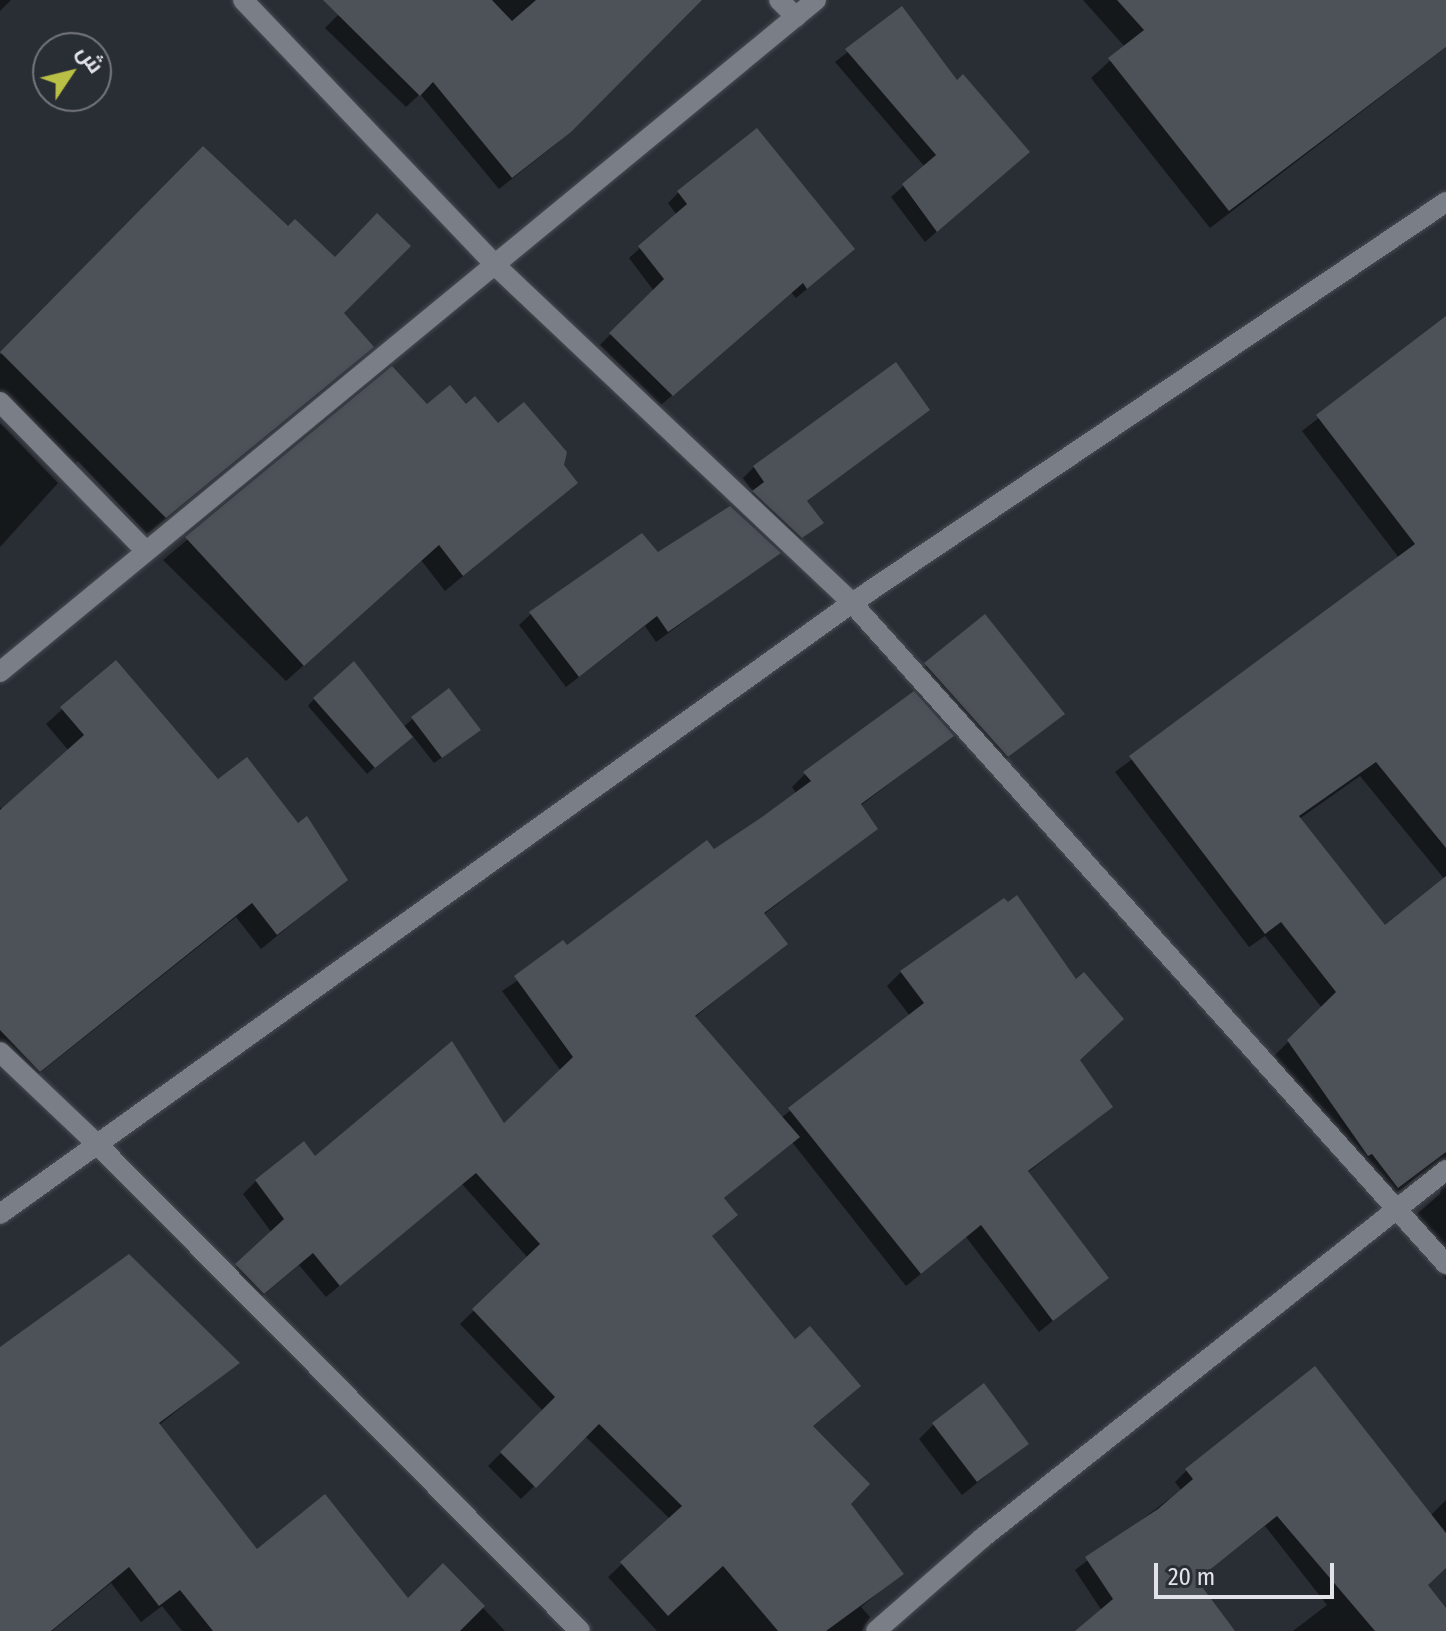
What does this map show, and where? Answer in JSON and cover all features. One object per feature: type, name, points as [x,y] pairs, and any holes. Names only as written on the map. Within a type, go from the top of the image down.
[{"type":"street","points":[[243,0],[496,266],[852,603],[1446,1264]]},
{"type":"street","points":[[779,0],[796,17]]},
{"type":"street","points":[[0,672],[144,549],[496,266],[816,0]]},
{"type":"street","points":[[0,1214],[852,603],[1446,202]]},
{"type":"street","points":[[0,402],[144,549]]},
{"type":"street","points":[[0,1052],[97,1144],[580,1631]]},
{"type":"street","points":[[876,1631],[981,1539],[1446,1170]]},
{"type":"building","points":[[323,0],[492,0],[512,21],[536,0],[702,0],[571,132],[512,178],[433,82],[420,96]]},
{"type":"building","points":[[1117,0],[1446,0],[1446,47],[1229,211],[1108,58],[1144,30]]},
{"type":"building","points":[[902,6],[957,80],[963,74],[1030,152],[937,232],[902,184],[936,155],[845,49]]},
{"type":"building","points":[[757,128],[855,249],[807,289],[803,283],[673,396],[609,333],[664,279],[638,246],[687,204],[677,191]]},
{"type":"building","points":[[203,146],[288,226],[295,219],[335,257],[377,213],[411,246],[344,313],[374,347],[166,518],[0,352]]},
{"type":"building","points":[[1446,316],[1446,848],[1376,762],[1299,816],[1385,925],[1446,876],[1446,1152],[1398,1188],[1372,1154],[1368,1156],[1287,1040],[1336,992],[1281,922],[1265,934],[1129,756],[1415,544],[1316,415]]},
{"type":"building","points":[[896,362],[930,410],[807,501],[824,523],[802,538],[752,491],[764,482],[753,466]]},
{"type":"building","points":[[392,366],[427,404],[450,385],[466,404],[475,396],[498,423],[524,402],[567,452],[564,465],[578,483],[463,576],[439,545],[304,666],[185,537]]},
{"type":"building","points":[[730,506],[781,553],[668,632],[657,616],[579,677],[529,612],[642,533],[658,552]]},
{"type":"building","points":[[985,614],[1065,714],[1008,757],[924,663]]},
{"type":"building","points":[[116,660],[218,779],[247,757],[298,823],[307,816],[348,880],[277,935],[252,903],[40,1072],[0,1030],[0,810],[84,735],[60,707]]},
{"type":"building","points":[[354,661],[413,737],[375,768],[313,698]]},
{"type":"building","points":[[449,688],[481,730],[442,758],[411,717]]},
{"type":"building","points":[[914,691],[954,736],[861,804],[878,829],[764,913],[788,944],[695,1016],[800,1137],[724,1198],[738,1215],[712,1236],[795,1339],[810,1326],[861,1386],[813,1426],[870,1484],[851,1504],[904,1574],[826,1631],[778,1631],[723,1566],[668,1616],[620,1562],[682,1506],[599,1424],[536,1488],[500,1452],[555,1397],[472,1309],[540,1244],[476,1173],[340,1286],[313,1253],[264,1294],[235,1264],[284,1219],[255,1180],[304,1141],[315,1156],[452,1041],[504,1123],[573,1057],[514,976],[563,940],[567,945],[707,840],[714,849],[762,817],[811,781],[803,772]]},
{"type":"building","points":[[1017,895],[1076,979],[1084,972],[1124,1019],[1080,1060],[1113,1107],[1028,1171],[1109,1278],[1053,1321],[981,1225],[921,1274],[788,1108],[924,1003],[900,971],[1004,898],[1008,902]]},
{"type":"building","points":[[129,1254],[240,1363],[159,1423],[257,1549],[325,1494],[408,1598],[443,1563],[485,1606],[460,1631],[213,1631],[180,1590],[159,1606],[129,1567],[51,1631],[0,1631],[0,1347]]},
{"type":"building","points":[[1315,1366],[1446,1533],[1446,1568],[1428,1585],[1446,1608],[1446,1631],[1375,1631],[1277,1516],[1197,1580],[1235,1631],[1075,1631],[1113,1599],[1085,1557],[1158,1509],[1193,1479],[1185,1469]]},
{"type":"building","points":[[984,1383],[1029,1444],[977,1482],[932,1423]]}]
